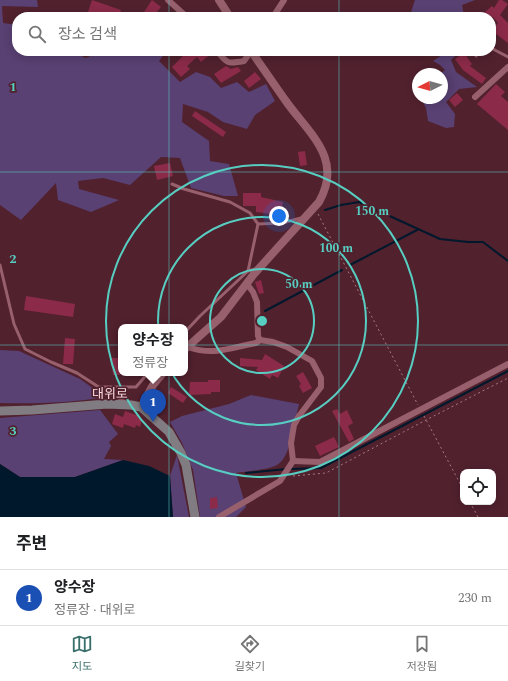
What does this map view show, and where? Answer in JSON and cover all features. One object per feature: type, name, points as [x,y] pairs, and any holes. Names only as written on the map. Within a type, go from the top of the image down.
[{"type":"main road","name":"대위로","points":[[0,411],[107,404],[141,407],[169,432],[181,453],[186,465],[195,517]]},
{"type":"street","points":[[168,0],[181,12]]},
{"type":"street","points":[[219,0],[227,12]]},
{"type":"street","points":[[276,12],[284,0]]},
{"type":"street","points":[[220,56],[224,61],[231,63],[244,61],[248,56]]},
{"type":"street","points":[[188,346],[221,317],[304,217],[319,202],[327,183],[326,162],[318,143],[288,104],[254,56]]},
{"type":"street","points":[[475,97],[508,67]]},
{"type":"street","points":[[247,284],[253,292],[257,302],[258,336],[260,340]]},
{"type":"street","points":[[188,348],[200,351],[224,351],[256,343],[260,340],[272,342],[287,347],[312,361],[321,378],[321,387],[294,425],[288,469],[276,484],[219,517]]},
{"type":"street","points":[[288,469],[320,462],[508,364]]},
{"type":"street","points":[[141,407],[153,385],[160,376]]},
{"type":"lane","points":[[496,51],[508,57]]},
{"type":"lane","points":[[172,184],[184,189],[230,202],[250,213],[258,224],[248,271]]},
{"type":"lane","points":[[258,224],[282,222],[304,217]]},
{"type":"lane","points":[[0,265],[14,324],[25,349],[77,373],[131,405]]},
{"type":"lane","points":[[188,329],[248,271],[261,268]]},
{"type":"lane","points":[[99,387],[136,387],[145,376]]},
{"type":"path","points":[[314,207],[420,409]]},
{"type":"path","points":[[288,469],[326,473],[508,378]]},
{"type":"path","points":[[424,417],[460,483]]},
{"type":"path","points":[[472,505],[478,517]]},
{"type":"shaded area","points":[[0,0],[37,0],[38,7],[2,6],[3,23],[12,24],[12,56],[82,56],[86,58],[90,56],[163,56],[159,61],[180,82],[196,72],[210,77],[221,88],[237,82],[249,92],[266,84],[275,101],[255,115],[247,129],[223,122],[208,112],[183,104],[182,122],[209,141],[210,161],[229,164],[238,196],[224,196],[191,188],[180,158],[161,157],[130,185],[103,178],[78,181],[79,189],[119,200],[91,212],[58,200],[56,183],[21,220],[0,205]]},
{"type":"shaded area","points":[[415,0],[475,0],[462,5],[463,12],[411,12]]},
{"type":"shaded area","points":[[440,56],[455,56],[451,60],[456,72],[477,87],[459,89],[448,100],[448,68],[443,68],[433,61]]},
{"type":"shaded area","points":[[424,104],[448,104],[455,114],[454,127],[446,128],[428,121]]},
{"type":"shaded area","points":[[0,350],[19,351],[80,379],[105,397],[53,403],[0,403]]},
{"type":"shaded area","points":[[251,395],[299,404],[292,438],[286,455],[282,461],[273,467],[236,473],[246,507],[236,517],[200,517],[193,470],[182,443],[170,422],[182,416],[229,404]]},
{"type":"shaded area","points":[[100,410],[118,434],[109,442],[111,446],[104,459],[123,460],[75,477],[20,477],[0,464],[0,418]]},
{"type":"shaded area","points":[[177,455],[189,517],[173,517],[170,476]]},
{"type":"water","points":[[123,460],[149,466],[170,476],[173,517],[0,517],[0,464],[20,477],[75,477]]},
{"type":"building","points":[[92,0],[121,10],[120,12],[88,12]]},
{"type":"building","points":[[152,0],[161,7],[157,12],[144,12]]},
{"type":"building","points":[[499,0],[502,0],[508,4],[500,15],[508,23],[508,43],[496,34],[496,26],[498,23],[496,21],[496,12],[485,12],[492,6],[494,8]]},
{"type":"building","points":[[183,56],[208,56],[201,62],[197,57],[187,66],[190,69],[181,77],[172,67]]},
{"type":"building","points":[[460,56],[466,56],[472,64],[470,66],[486,78],[482,84],[463,70],[455,59]]},
{"type":"building","points":[[226,66],[231,69],[238,67],[241,71],[221,83],[214,74]]},
{"type":"building","points":[[255,72],[261,79],[249,88],[244,81]]},
{"type":"building","points":[[496,84],[505,92],[501,96],[508,102],[508,130],[477,104]]},
{"type":"building","points":[[457,93],[463,100],[455,107],[449,100]]},
{"type":"building","points":[[195,111],[226,132],[223,137],[192,116]]},
{"type":"building","points":[[305,151],[307,165],[300,166],[298,152]]},
{"type":"building","points":[[170,163],[173,176],[157,180],[154,166]]},
{"type":"building","points":[[243,193],[261,193],[261,197],[283,202],[281,211],[272,209],[272,214],[256,212],[256,206],[243,206]]},
{"type":"building","points":[[261,280],[264,293],[259,294],[255,282]]},
{"type":"building","points":[[26,296],[75,304],[73,317],[24,310]]},
{"type":"building","points":[[65,338],[75,339],[73,364],[63,364]]},
{"type":"building","points":[[265,354],[284,366],[278,378],[272,375],[270,379],[256,370],[258,367],[240,366],[240,358],[262,360]]},
{"type":"building","points":[[111,358],[118,358],[118,375],[113,375]]},
{"type":"building","points":[[303,372],[312,388],[303,393],[299,386],[301,384],[296,376]]},
{"type":"building","points":[[208,380],[220,380],[220,392],[189,395],[190,382],[208,382]]},
{"type":"building","points":[[171,387],[187,397],[183,403],[168,393]]},
{"type":"building","points":[[337,409],[340,414],[347,410],[353,423],[348,426],[354,439],[349,442],[332,411]]},
{"type":"building","points":[[125,411],[139,416],[138,418],[142,419],[140,427],[136,425],[135,428],[124,424],[123,428],[112,424],[115,414],[123,417]]},
{"type":"building","points":[[334,437],[339,447],[320,456],[315,446]]},
{"type":"building","points":[[217,497],[218,508],[210,509],[210,498]]},
{"type":"waterway","points":[[325,210],[341,205],[359,202],[440,239],[483,242],[508,261]]},
{"type":"waterway","points":[[350,265],[417,230]]},
{"type":"waterway","points":[[265,311],[342,270]]},
{"type":"waterway","points":[[291,469],[321,468],[508,371]]},
{"type":"waterway","points":[[246,473],[286,469]]},
{"type":"place","name":"양수장","points":[[153,422]]}]
